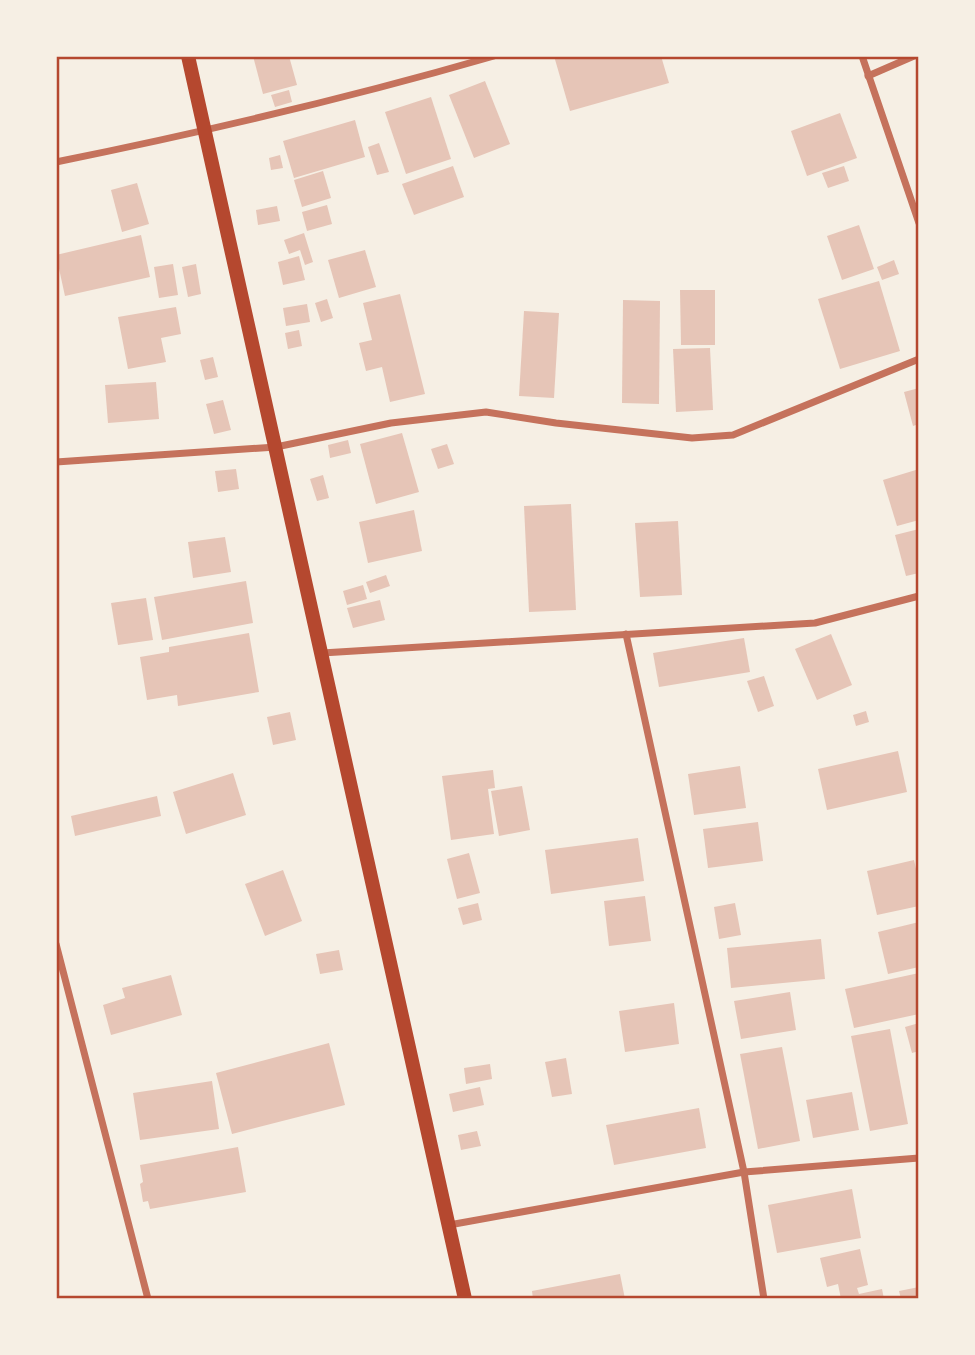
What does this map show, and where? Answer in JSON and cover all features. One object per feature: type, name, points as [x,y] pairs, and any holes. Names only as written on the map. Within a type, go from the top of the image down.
[{"type":"main road","points":[[188,56],[466,1299]]},
{"type":"street","points":[[56,162],[205,132],[368,92],[494,56]]},
{"type":"street","points":[[862,56],[919,223]]},
{"type":"street","points":[[868,76],[914,56]]},
{"type":"street","points":[[56,462],[276,447],[391,423],[486,412],[556,424],[692,438],[733,435],[919,359]]},
{"type":"street","points":[[322,653],[815,622],[919,596]]},
{"type":"street","points":[[626,634],[744,1172],[764,1299]]},
{"type":"street","points":[[56,944],[148,1299]]},
{"type":"street","points":[[449,1225],[744,1172],[919,1158]]},
{"type":"building","points":[[253,56],[289,56],[297,85],[263,94]]},
{"type":"building","points":[[554,56],[661,56],[669,83],[570,111]]},
{"type":"building","points":[[485,81],[510,144],[474,158],[449,95]]},
{"type":"building","points":[[289,90],[292,102],[275,107],[271,95]]},
{"type":"building","points":[[431,97],[451,159],[406,174],[385,112]]},
{"type":"building","points":[[840,113],[857,158],[807,176],[791,131]]},
{"type":"building","points":[[355,120],[365,157],[294,178],[283,141]]},
{"type":"building","points":[[379,143],[389,172],[377,175],[368,147]]},
{"type":"building","points":[[280,155],[283,168],[271,170],[269,158]]},
{"type":"building","points":[[453,166],[464,197],[414,215],[402,184]]},
{"type":"building","points":[[844,166],[849,181],[828,188],[822,173]]},
{"type":"building","points":[[323,171],[331,198],[302,207],[294,180]]},
{"type":"building","points":[[137,183],[149,224],[122,232],[111,190]]},
{"type":"building","points":[[327,205],[332,224],[307,231],[302,212]]},
{"type":"building","points":[[277,206],[280,221],[258,225],[256,210]]},
{"type":"building","points":[[859,225],[874,269],[842,280],[827,236]]},
{"type":"building","points":[[304,233],[313,262],[305,265],[300,250],[289,254],[284,240]]},
{"type":"building","points":[[141,235],[150,277],[65,296],[56,255]]},
{"type":"building","points":[[365,250],[376,287],[339,298],[328,260]]},
{"type":"building","points":[[299,256],[305,280],[283,285],[278,262]]},
{"type":"building","points":[[894,260],[899,274],[882,280],[877,267]]},
{"type":"building","points":[[173,264],[178,295],[159,298],[154,267]]},
{"type":"building","points":[[196,264],[201,294],[188,297],[182,267]]},
{"type":"building","points":[[879,281],[900,351],[840,369],[818,299]]},
{"type":"building","points":[[680,290],[715,290],[715,345],[681,345]]},
{"type":"building","points":[[400,294],[425,394],[390,402],[382,367],[366,371],[359,343],[372,340],[363,303]]},
{"type":"building","points":[[327,299],[333,318],[321,322],[315,303]]},
{"type":"building","points":[[623,300],[660,301],[659,404],[622,403]]},
{"type":"building","points":[[307,304],[310,322],[286,326],[283,308]]},
{"type":"building","points":[[176,307],[181,334],[161,338],[166,362],[128,369],[118,317]]},
{"type":"building","points":[[524,311],[559,313],[554,398],[519,396]]},
{"type":"building","points":[[299,330],[302,346],[288,349],[285,333]]},
{"type":"building","points":[[710,348],[713,410],[676,412],[673,349]]},
{"type":"building","points":[[213,357],[218,377],[205,380],[200,360]]},
{"type":"building","points":[[156,382],[159,419],[108,423],[105,385]]},
{"type":"building","points":[[919,388],[919,424],[913,426],[904,392]]},
{"type":"building","points":[[223,400],[231,430],[214,434],[206,404]]},
{"type":"building","points":[[402,433],[419,492],[376,504],[360,444]]},
{"type":"building","points":[[348,440],[351,453],[330,458],[328,445]]},
{"type":"building","points":[[447,444],[454,464],[438,469],[431,449]]},
{"type":"building","points":[[236,469],[239,489],[218,492],[215,471]]},
{"type":"building","points":[[919,469],[919,520],[897,526],[883,480]]},
{"type":"building","points":[[323,475],[329,498],[317,501],[310,479]]},
{"type":"building","points":[[571,504],[576,610],[529,612],[524,506]]},
{"type":"building","points":[[414,510],[422,551],[368,563],[359,522]]},
{"type":"building","points":[[678,521],[682,595],[640,597],[635,523]]},
{"type":"building","points":[[919,529],[919,573],[906,576],[895,535]]},
{"type":"building","points":[[225,537],[231,572],[193,578],[188,542]]},
{"type":"building","points":[[386,575],[390,586],[370,593],[366,582]]},
{"type":"building","points":[[246,581],[253,623],[162,640],[154,597]]},
{"type":"building","points":[[363,585],[367,599],[347,605],[343,591]]},
{"type":"building","points":[[146,598],[153,640],[118,645],[111,603]]},
{"type":"building","points":[[380,600],[385,620],[353,628],[347,608]]},
{"type":"building","points":[[249,633],[259,692],[178,706],[177,695],[147,700],[140,657],[169,652],[169,647]]},
{"type":"building","points":[[831,634],[852,685],[817,700],[795,649]]},
{"type":"building","points":[[744,638],[750,672],[659,687],[653,653]]},
{"type":"building","points":[[764,676],[774,706],[758,712],[747,681]]},
{"type":"building","points":[[866,711],[869,722],[856,726],[853,715]]},
{"type":"building","points":[[290,712],[296,740],[273,745],[267,717]]},
{"type":"building","points":[[898,751],[907,792],[827,810],[818,769]]},
{"type":"building","points":[[740,766],[746,808],[694,815],[688,774]]},
{"type":"building","points":[[493,770],[495,788],[488,789],[494,834],[451,840],[442,776]]},
{"type":"building","points":[[233,773],[246,815],[186,834],[173,792]]},
{"type":"building","points":[[522,786],[530,830],[499,836],[491,791]]},
{"type":"building","points":[[157,796],[161,816],[75,836],[71,816]]},
{"type":"building","points":[[758,822],[763,861],[708,868],[703,829]]},
{"type":"building","points":[[638,838],[644,881],[551,894],[545,850]]},
{"type":"building","points":[[469,853],[480,893],[457,899],[447,859]]},
{"type":"building","points":[[914,860],[919,882],[919,906],[877,915],[867,871]]},
{"type":"building","points":[[283,870],[302,921],[265,936],[245,884]]},
{"type":"building","points":[[645,896],[651,941],[609,946],[604,901]]},
{"type":"building","points":[[478,903],[482,920],[463,925],[458,908]]},
{"type":"building","points":[[735,903],[741,935],[719,939],[714,907]]},
{"type":"building","points":[[919,922],[919,967],[888,974],[878,932]]},
{"type":"building","points":[[821,939],[825,979],[731,988],[727,948]]},
{"type":"building","points":[[339,950],[343,970],[320,974],[316,954]]},
{"type":"building","points":[[919,973],[919,1014],[854,1028],[845,989]]},
{"type":"building","points":[[171,975],[182,1015],[111,1035],[103,1005],[125,998],[122,988]]},
{"type":"building","points":[[790,992],[796,1030],[741,1039],[734,1001]]},
{"type":"building","points":[[674,1003],[679,1044],[625,1052],[619,1011]]},
{"type":"building","points":[[919,1023],[919,1051],[912,1053],[905,1027]]},
{"type":"building","points":[[890,1029],[908,1124],[870,1131],[851,1036]]},
{"type":"building","points":[[329,1043],[345,1105],[232,1134],[216,1073]]},
{"type":"building","points":[[782,1047],[800,1141],[758,1149],[740,1054]]},
{"type":"building","points":[[566,1058],[572,1094],[552,1097],[545,1062]]},
{"type":"building","points":[[490,1064],[492,1079],[466,1084],[464,1068]]},
{"type":"building","points":[[212,1081],[219,1129],[140,1140],[133,1093]]},
{"type":"building","points":[[480,1087],[484,1105],[453,1112],[449,1094]]},
{"type":"building","points":[[852,1092],[859,1130],[813,1138],[806,1100]]},
{"type":"building","points":[[699,1108],[706,1148],[614,1165],[606,1125]]},
{"type":"building","points":[[477,1131],[481,1146],[461,1150],[458,1135]]},
{"type":"building","points":[[238,1147],[246,1192],[150,1209],[148,1201],[143,1202],[140,1165]]},
{"type":"building","points":[[852,1189],[861,1238],[777,1253],[768,1205]]},
{"type":"building","points":[[860,1249],[868,1285],[857,1288],[859,1294],[882,1289],[884,1299],[841,1299],[838,1284],[827,1287],[820,1258]]},
{"type":"building","points":[[620,1274],[625,1299],[533,1299],[532,1291]]},
{"type":"building","points":[[919,1287],[919,1299],[901,1299],[899,1291]]}]
